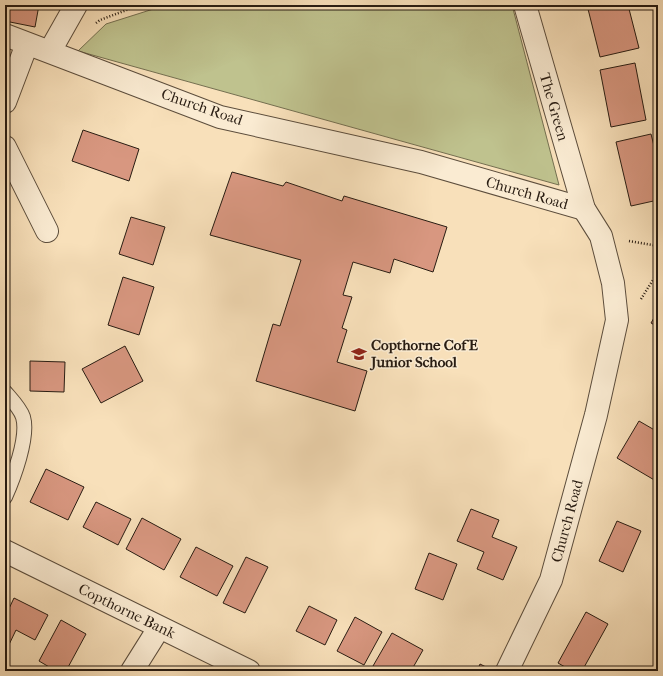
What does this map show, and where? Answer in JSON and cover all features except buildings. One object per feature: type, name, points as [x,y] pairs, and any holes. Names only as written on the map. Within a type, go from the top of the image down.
[{"type":"street","points":[[50,51],[76,5]]},
{"type":"street","name":"The Green","points":[[525,5],[584,209]]},
{"type":"street","name":"Church Road","points":[[5,35],[220,117],[421,162],[584,209],[601,236],[613,283],[617,320],[596,415],[551,580],[507,671]]},
{"type":"street","points":[[5,102],[27,44]]},
{"type":"street","points":[[5,147],[47,231]]},
{"type":"street","name":"Copthorne Bank","points":[[5,551],[249,671]]},
{"type":"street","points":[[132,671],[159,628]]},
{"type":"lane","points":[[5,392],[13,401],[23,417],[23,430],[16,473],[5,497]]},
{"type":"path","points":[[94,24],[100,20],[140,5]]},
{"type":"green space","points":[[166,5],[512,5],[559,185],[78,51],[106,24]]},
{"type":"place","name":"Copthorne CofE Junior School","points":[[359,354]]}]
